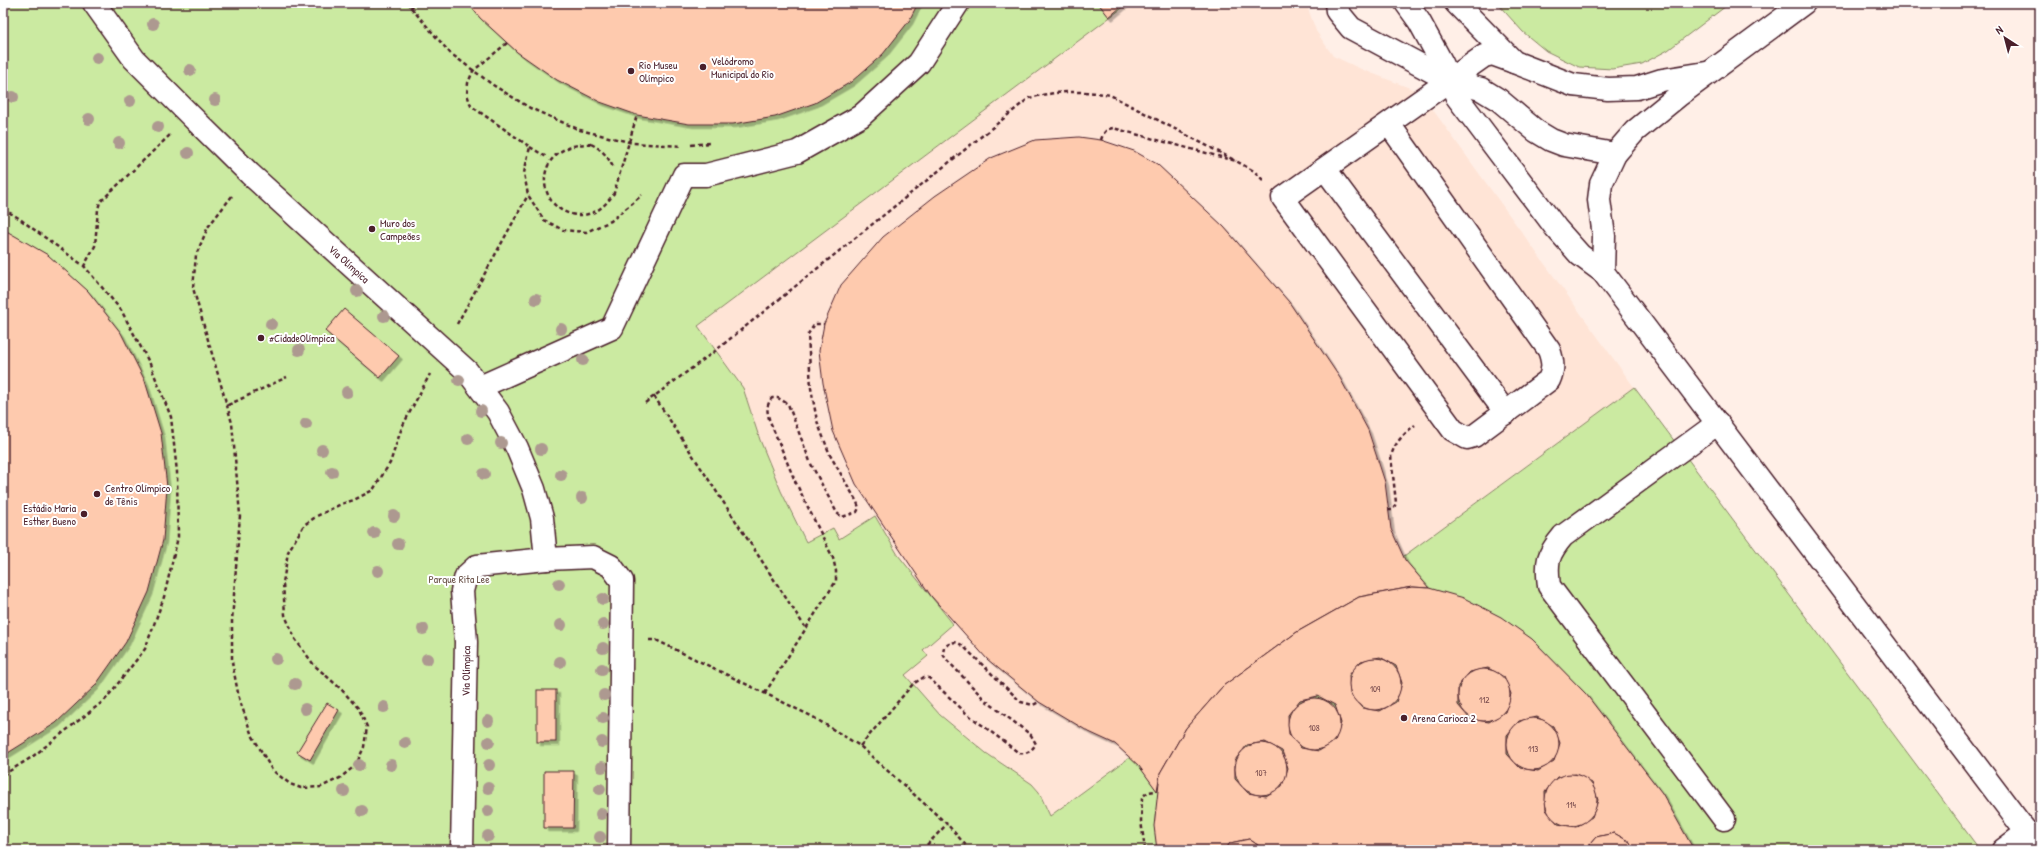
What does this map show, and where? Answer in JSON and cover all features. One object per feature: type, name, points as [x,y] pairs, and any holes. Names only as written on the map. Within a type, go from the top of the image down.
[{"type":"street","name":"Via Olímpica","points":[[94,3],[134,58],[190,115],[250,174],[467,371],[498,412],[517,448],[534,489],[542,518],[546,559]]},
{"type":"street","points":[[480,387],[612,328],[684,175],[706,175],[797,152],[861,116],[919,63],[958,3]]},
{"type":"street","points":[[1336,3],[1337,11],[1351,28],[1450,81],[1481,90],[1499,100],[1536,131],[1551,140],[1564,145],[1615,154]]},
{"type":"street","points":[[1406,3],[1425,33],[1462,103],[1556,228],[1580,255],[1603,272],[2040,850]]},
{"type":"street","points":[[1456,3],[1514,62]]},
{"type":"street","points":[[1603,272],[1604,236],[1599,200],[1601,184],[1615,154],[1635,131],[1707,73],[1804,3]]},
{"type":"street","points":[[1389,124],[1549,350],[1553,362],[1549,380],[1474,436],[1466,438],[1453,430],[1283,198],[1477,61],[1492,54],[1573,85],[1608,89],[1638,88],[1662,80],[1707,73]]},
{"type":"street","points":[[1325,169],[1506,413]]},
{"type":"street","points":[[1718,423],[1563,536],[1550,552],[1546,566],[1549,586],[1724,819]]},
{"type":"street","name":"Via Olímpica","points":[[462,850],[466,642],[462,591],[466,576],[477,566],[546,559],[592,557],[610,566],[622,581],[619,850]]},
{"type":"street","points":[[2003,850],[2027,832]]},
{"type":"path","points":[[407,3],[450,53],[493,85],[530,108],[580,130],[632,143],[682,146],[711,143]]},
{"type":"path","points":[[410,8],[417,3]]},
{"type":"path","points":[[507,43],[473,71],[468,83],[467,94],[471,106],[548,158]]},
{"type":"path","points":[[645,403],[716,351],[1029,98],[1051,92],[1095,92],[1110,95],[1254,171],[1283,198]]},
{"type":"path","points":[[84,266],[95,246],[100,202],[190,115]]},
{"type":"path","points":[[614,169],[605,154],[591,144],[568,146],[558,152],[550,160],[546,172],[545,183],[548,195],[554,204],[564,212],[575,215],[587,215],[598,210],[607,203],[614,193],[637,115]]},
{"type":"path","points":[[1102,140],[1103,134],[1108,129],[1113,128],[1236,161]]},
{"type":"path","points":[[530,146],[524,174],[528,194],[544,220],[563,230],[586,232],[611,221],[648,190],[684,175]]},
{"type":"path","points":[[250,174],[208,227],[196,255],[194,288],[232,423],[240,515],[232,628],[232,662],[239,698],[251,733],[272,770],[290,784],[301,788],[321,787],[340,778],[356,765],[364,747],[367,727],[359,709],[341,689],[314,665],[295,639],[285,615],[283,583],[288,552],[304,525],[317,516],[373,490],[390,463],[402,427],[528,194]]},
{"type":"path","points":[[3,209],[17,217],[84,266],[121,310],[150,364],[171,417],[177,472],[178,537],[164,597],[145,649],[105,700],[32,758],[3,774]]},
{"type":"path","points":[[765,692],[805,627],[836,581],[836,571],[833,558],[795,481],[767,411],[768,403],[772,398],[778,398],[788,404],[812,464],[837,514],[842,517],[857,512],[859,508],[830,455],[817,421],[812,395],[808,334],[815,324],[824,324]]},
{"type":"path","points":[[228,405],[287,377]]},
{"type":"path","points":[[654,396],[805,627]]},
{"type":"path","points":[[1388,510],[1393,510],[1396,503],[1391,456],[1393,448],[1400,438],[1437,407]]},
{"type":"path","points":[[622,643],[656,640],[765,692],[813,717],[860,746],[947,824],[970,850]]},
{"type":"path","points":[[860,746],[913,684],[924,677],[929,678],[966,713],[1019,753],[1025,754],[1031,751],[1036,744],[1031,735],[985,700],[946,659],[943,654],[944,647],[952,642],[957,642],[963,646],[1021,702],[1034,705],[1039,702]]},
{"type":"path","points":[[1145,850],[1141,821],[1142,797],[1148,792],[1157,791]]},
{"type":"path","points":[[922,850],[947,824]]},
{"type":"shaded area","points":[[1129,3],[1306,3],[1316,31],[1333,56],[1361,69],[1420,92],[1634,387],[1050,816],[1039,792],[1032,784],[986,753],[940,715],[905,675],[807,542],[781,491],[760,440],[743,388],[698,326]]},
{"type":"green space","name":"Parque Rita Lee","points":[[3,3],[1129,3],[698,326],[743,388],[760,440],[781,491],[806,542],[833,528],[839,539],[875,516],[898,555],[953,624],[923,650],[928,656],[905,675],[940,715],[986,753],[1032,784],[1039,792],[1050,816],[1634,387],[1980,850],[3,850]]},
{"type":"green space","points":[[1497,3],[1730,3],[1668,50],[1642,64],[1612,69],[1579,67],[1546,51],[1523,32]]},
{"type":"building","name":"Velódromo Municipal do Rio","points":[[468,3],[918,3],[909,21],[883,54],[851,82],[815,103],[775,117],[733,124],[689,124],[637,115],[600,102],[557,80],[517,52],[480,18]]},
{"type":"building","points":[[1098,3],[1126,3],[1109,17]]},
{"type":"building","points":[[1079,137],[1101,140],[1134,151],[1157,164],[1224,227],[1289,302],[1340,378],[1368,430],[1385,482],[1391,529],[1405,560],[1429,588],[1412,587],[1359,597],[1297,632],[1223,686],[1186,728],[1160,773],[1157,791],[1139,766],[1115,744],[1089,732],[1039,702],[987,659],[931,596],[856,484],[833,431],[823,383],[819,351],[824,324],[841,285],[883,237],[935,196],[991,158],[1035,140]]},
{"type":"building","name":"Estádio Maria Esther Bueno","points":[[3,229],[48,255],[88,291],[121,333],[145,381],[161,433],[167,487],[163,540],[149,592],[126,642],[95,686],[56,723],[3,756]]},
{"type":"building","points":[[344,309],[399,356],[380,378],[325,331]]},
{"type":"building","name":"Arena Carioca 2","points":[[1412,587],[1429,588],[1464,598],[1501,617],[1532,639],[1586,694],[1662,793],[1694,850],[1633,850],[1630,842],[1614,833],[1596,837],[1585,850],[1265,850],[1249,839],[1230,843],[1225,850],[1157,850],[1154,826],[1160,773],[1186,728],[1223,686],[1297,632],[1359,597]],"holes":[[[1380,657],[1396,666],[1402,683],[1396,702],[1380,711],[1362,708],[1350,694],[1349,675],[1361,661]],[[1488,668],[1504,677],[1511,694],[1505,712],[1489,722],[1470,719],[1458,705],[1458,686],[1470,672]],[[1318,696],[1335,705],[1341,723],[1335,741],[1319,751],[1301,748],[1289,734],[1288,715],[1300,700]],[[1537,717],[1553,726],[1560,743],[1554,761],[1538,771],[1520,768],[1507,754],[1507,735],[1519,721]],[[1265,742],[1282,751],[1288,768],[1282,786],[1266,796],[1248,793],[1235,779],[1235,760],[1247,745]],[[1576,774],[1592,783],[1598,800],[1592,817],[1576,827],[1558,824],[1546,810],[1545,792],[1557,777]]]},
{"type":"building","points":[[1370,658],[1380,658],[1394,665],[1401,679],[1401,689],[1394,703],[1380,710],[1370,710],[1360,706],[1353,699],[1349,689],[1349,679],[1353,669],[1360,662]]},
{"type":"building","points":[[1479,669],[1489,669],[1499,673],[1506,680],[1510,690],[1510,700],[1506,710],[1499,717],[1489,721],[1479,721],[1469,717],[1462,710],[1458,700],[1458,690],[1462,680],[1469,673]]},
{"type":"building","points":[[537,690],[556,690],[556,742],[537,742]]},
{"type":"building","points":[[1309,698],[1319,698],[1333,705],[1340,719],[1340,729],[1333,743],[1319,750],[1309,750],[1299,746],[1292,739],[1288,729],[1288,719],[1292,709],[1299,702]]},
{"type":"building","points":[[327,703],[339,710],[310,760],[297,752]]},
{"type":"building","points":[[1528,718],[1538,718],[1552,725],[1559,739],[1559,749],[1552,763],[1538,770],[1528,770],[1518,766],[1511,759],[1507,749],[1507,739],[1511,729],[1518,722]]},
{"type":"building","points":[[1256,743],[1266,743],[1280,750],[1287,764],[1287,774],[1280,788],[1266,795],[1256,795],[1246,791],[1239,784],[1235,774],[1235,764],[1239,754],[1246,747]]},
{"type":"building","points":[[544,771],[574,771],[573,828],[544,828]]},
{"type":"building","points":[[1566,774],[1576,774],[1586,778],[1593,785],[1597,795],[1597,805],[1593,815],[1586,822],[1576,826],[1566,826],[1556,822],[1549,815],[1545,805],[1545,795],[1549,785],[1556,778]]},
{"type":"building","points":[[1614,833],[1630,842],[1633,850],[1585,850],[1596,837]]},
{"type":"building","points":[[1249,839],[1265,850],[1225,850],[1230,843]]},
{"type":"place","name":"Velódromo Municipal do Rio","points":[[703,67]]},
{"type":"place","name":"Rio Museu Olímpico","points":[[631,71]]},
{"type":"place","name":"Muro dos Campeões","points":[[372,229]]},
{"type":"place","name":"#CidadeOlímpica","points":[[261,338]]},
{"type":"place","name":"Centro Olímpico de Tênis","points":[[97,494]]},
{"type":"place","name":"Estádio Maria Esther Bueno","points":[[84,514]]},
{"type":"place","name":"Arena Carioca 2","points":[[1404,718]]}]
